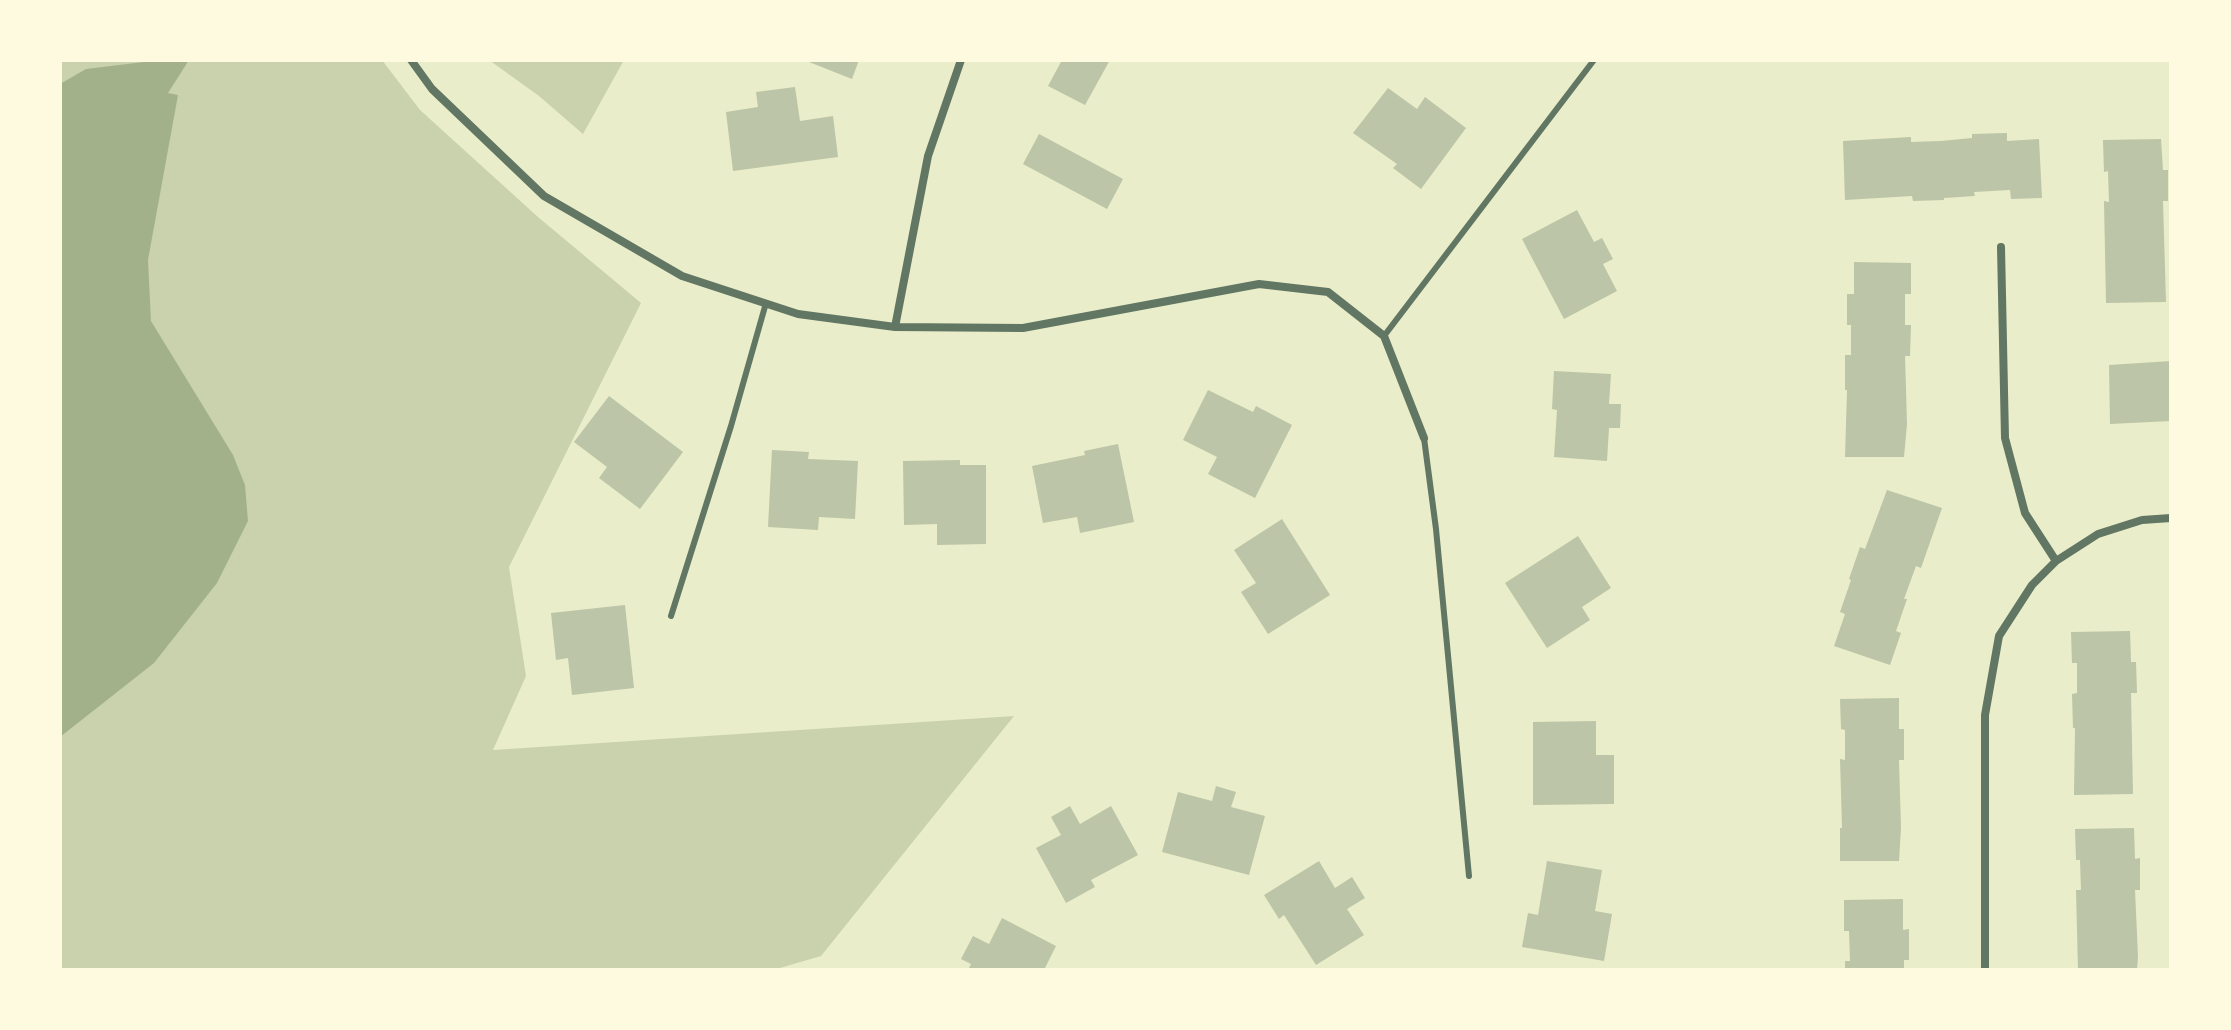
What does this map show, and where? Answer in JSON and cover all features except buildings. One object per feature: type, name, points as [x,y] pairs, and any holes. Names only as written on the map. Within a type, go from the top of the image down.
[{"type":"street","points":[[411,60],[432,89],[544,196],[682,276],[798,314],[895,327],[1023,328],[1259,284],[1328,292],[1384,336],[1424,438]]},
{"type":"street","points":[[895,327],[928,156],[961,60]]},
{"type":"street","points":[[2001,247],[2005,438],[2025,513],[2056,561]]},
{"type":"street","points":[[1985,970],[1985,715],[1999,636],[2032,585],[2056,561],[2098,534],[2142,520],[2171,518]]},
{"type":"lane","points":[[1384,336],[1594,60]]},
{"type":"lane","points":[[671,616],[766,303]]},
{"type":"lane","points":[[1424,438],[1436,529],[1469,876]]},
{"type":"shaded area","points":[[60,60],[382,60],[420,110],[538,217],[641,303],[509,567],[526,676],[493,750],[1014,716],[821,956],[773,970],[60,970]]},
{"type":"shaded area","points":[[160,60],[189,60],[168,93],[178,95],[148,260],[151,321],[233,455],[245,485],[248,521],[217,583],[154,663],[60,737],[60,84],[86,69]]},
{"type":"shaded area","points":[[489,60],[624,60],[583,134],[539,96]]}]
